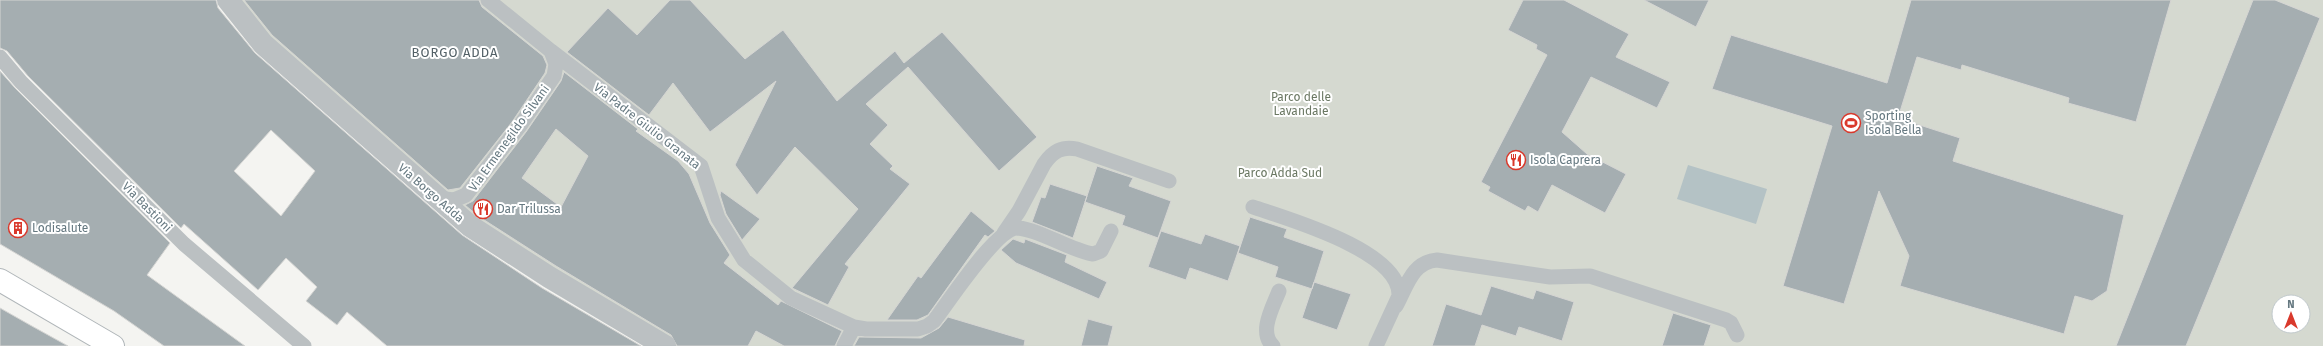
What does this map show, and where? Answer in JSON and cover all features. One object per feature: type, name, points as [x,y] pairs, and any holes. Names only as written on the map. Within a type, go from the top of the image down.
[{"type":"street","name":"Via Borgo Adda","points":[[228,0],[263,44],[436,198],[476,231],[549,278],[665,346]]},
{"type":"street","points":[[0,280],[113,346]]},
{"type":"lane","name":"Via Padre Giulio Granata","points":[[488,0],[551,51],[701,166],[718,218],[744,260],[791,298],[854,327],[880,330],[918,329],[927,326],[934,321],[976,263],[1004,233],[1019,211],[1049,157],[1061,149],[1077,149],[1169,181]]},
{"type":"lane","name":"Via Ermenegildo Silvani","points":[[436,198],[454,200],[466,195],[519,127],[554,76],[556,64],[551,51]]},
{"type":"lane","name":"Via Bastioni","points":[[0,57],[22,82],[184,244],[304,346]]},
{"type":"lane","points":[[1253,207],[1320,230],[1354,246],[1388,270],[1396,278],[1400,287],[1396,306]]},
{"type":"lane","points":[[1004,233],[1011,229],[1019,228],[1093,254],[1101,251],[1111,231]]},
{"type":"lane","points":[[1376,346],[1396,306],[1420,264],[1438,260],[1550,276],[1590,276],[1726,320],[1732,323],[1737,335]]},
{"type":"lane","points":[[1273,346],[1269,343],[1266,332],[1279,291]]},
{"type":"lane","points":[[844,346],[854,327]]},
{"type":"green space","name":"Parco Adda Sud","points":[[237,0],[2323,0],[2323,346],[677,346],[554,274],[462,211],[270,41]]},
{"type":"shaded area","points":[[1688,165],[1767,189],[1756,224],[1677,199]]},
{"type":"building","points":[[0,0],[216,0],[218,8],[255,53],[462,235],[542,288],[641,346],[387,346],[347,312],[337,325],[306,301],[317,287],[286,258],[258,290],[184,224],[181,228],[28,76],[7,51],[0,48]],"holes":[[[271,130],[315,171],[281,216],[234,171]]]},
{"type":"building","points":[[244,0],[479,0],[482,7],[543,56],[547,65],[545,73],[512,122],[460,188],[448,190],[272,35]]},
{"type":"building","points":[[670,0],[690,0],[745,59],[783,30],[837,101],[895,51],[904,63],[942,32],[1037,137],[999,171],[908,67],[866,104],[888,125],[870,144],[893,166],[890,169],[910,184],[845,264],[849,267],[828,305],[792,288],[858,209],[795,147],[757,195],[735,165],[776,81],[710,132],[673,83],[649,115],[567,52],[608,8],[637,35]]},
{"type":"building","points":[[1523,0],[1564,0],[1629,34],[1616,57],[1670,82],[1657,108],[1591,77],[1562,132],[1587,154],[1626,174],[1605,213],[1552,185],[1538,212],[1528,206],[1525,211],[1488,191],[1490,187],[1481,182],[1547,55],[1536,49],[1537,45],[1508,30]]},
{"type":"building","points":[[1644,0],[1709,0],[1696,27]]},
{"type":"building","points":[[1911,0],[2171,0],[2136,122],[2068,103],[2069,98],[1962,65],[1961,70],[1917,57],[1898,118],[1960,138],[1953,161],[2124,215],[2107,291],[2092,301],[2075,296],[2064,334],[1900,286],[1909,256],[1879,191],[1844,304],[1783,286],[1832,126],[1712,89],[1731,35],[1887,83]]},
{"type":"building","points":[[2253,0],[2275,0],[2320,18],[2186,346],[2116,346]]},
{"type":"building","points":[[0,71],[15,88],[170,243],[147,275],[245,346],[164,346],[114,311],[0,244]]},
{"type":"building","points":[[564,72],[638,129],[636,131],[678,161],[689,174],[710,223],[730,255],[724,263],[778,305],[781,301],[842,331],[835,346],[784,346],[756,331],[748,346],[677,346],[671,335],[556,266],[478,216],[465,205],[473,201],[526,132],[561,81]],"holes":[[[556,129],[588,156],[561,207],[522,178]]]},
{"type":"building","points":[[1097,166],[1133,178],[1129,186],[1171,201],[1158,238],[1122,225],[1125,216],[1085,202]]},
{"type":"building","points":[[1050,184],[1087,196],[1073,238],[1032,222],[1041,197],[1045,198]]},
{"type":"building","points":[[721,191],[760,219],[742,240],[726,214],[720,195]]},
{"type":"building","points":[[971,211],[995,231],[988,237],[985,235],[928,315],[917,320],[887,320],[918,276],[921,278]]},
{"type":"building","points":[[1250,217],[1287,229],[1284,237],[1324,251],[1312,289],[1275,277],[1278,267],[1238,253]]},
{"type":"building","points":[[1161,231],[1201,244],[1205,234],[1240,246],[1228,281],[1190,268],[1186,280],[1148,267]]},
{"type":"building","points":[[1013,239],[1024,243],[1025,239],[1067,255],[1065,262],[1107,282],[1099,299],[1016,263],[1001,250]]},
{"type":"building","points":[[1314,282],[1351,294],[1337,330],[1302,318]]},
{"type":"building","points":[[1491,286],[1533,299],[1536,290],[1574,302],[1562,341],[1519,327],[1516,336],[1482,325],[1475,346],[1432,346],[1446,304],[1481,315]]},
{"type":"building","points":[[0,308],[30,325],[68,346],[0,346]]},
{"type":"building","points":[[1673,313],[1711,325],[1704,346],[1662,346]]},
{"type":"building","points":[[948,317],[1025,340],[1024,346],[854,346],[859,337],[921,338],[939,328]]},
{"type":"building","points":[[1088,319],[1113,326],[1108,346],[1081,346]]},
{"type":"place","name":"Sporting Isola Bella","points":[[1851,123]]},
{"type":"place","name":"Isola Caprera","points":[[1516,160]]},
{"type":"place","name":"Dar Trilussa","points":[[483,209]]},
{"type":"place","name":"Lodisalute","points":[[18,228]]},
{"type":"district","name":"BORGO ADDA","points":[[455,52]]},
{"type":"park label","name":"Parco delle Lavandaie","points":[[1301,104]]}]
